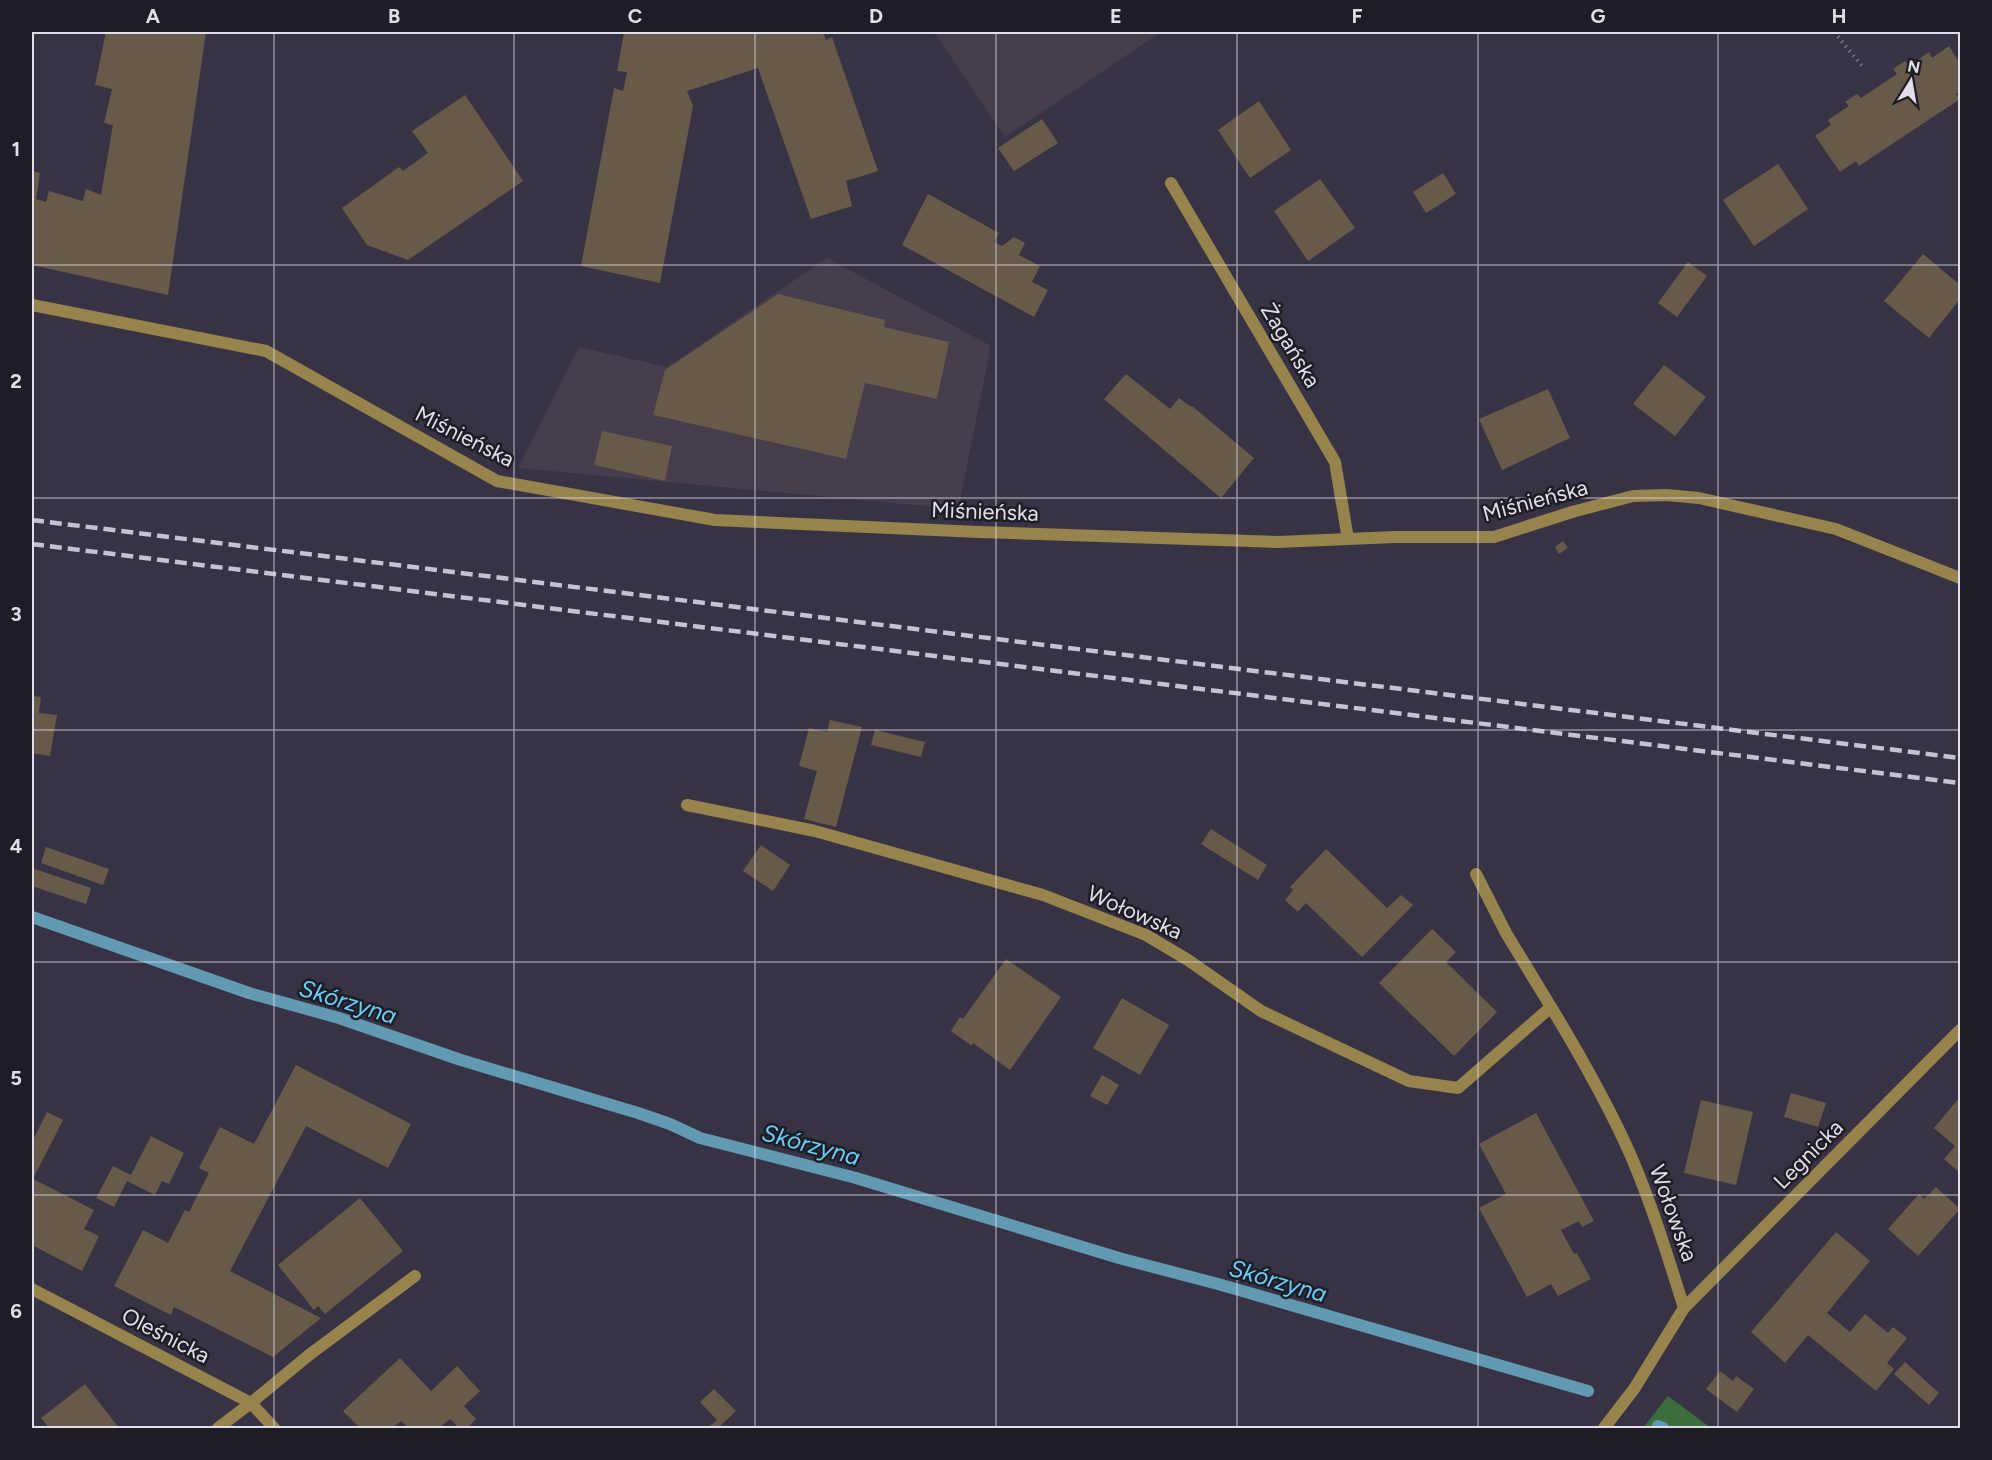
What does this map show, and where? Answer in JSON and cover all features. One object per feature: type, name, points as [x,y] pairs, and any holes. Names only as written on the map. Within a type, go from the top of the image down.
[{"type":"street","name":"Żagańska","points":[[1171,183],[1335,462],[1348,539]]},
{"type":"street","name":"Miśnieńska","points":[[32,305],[266,351],[497,481],[703,518],[979,532],[1254,542],[1494,537],[1572,512],[1633,496],[1666,495],[1699,498],[1836,530],[1960,578]]},
{"type":"street","name":"Wołowska","points":[[687,805],[815,831],[1043,895],[1146,935],[1188,960],[1261,1011],[1408,1081],[1458,1088],[1551,1006]]},
{"type":"street","name":"Wołowska","points":[[1476,874],[1506,933],[1582,1057],[1631,1157],[1658,1227],[1684,1308]]},
{"type":"street","name":"Legnicka","points":[[1684,1308],[1960,1030]]},
{"type":"street","points":[[218,1428],[309,1355],[416,1276]]},
{"type":"street","name":"Oleśnicka","points":[[32,1289],[251,1403],[274,1428]]},
{"type":"street","points":[[1604,1428],[1634,1389],[1684,1308]]},
{"type":"path","points":[[1834,32],[1862,66]]},
{"type":"shaded area","points":[[934,32],[1161,32],[1005,137]]},
{"type":"shaded area","points":[[827,258],[991,346],[958,509],[518,468],[579,347],[667,367]]},
{"type":"green space","points":[[1668,1396],[1711,1428],[1643,1428]]},
{"type":"building","points":[[106,32],[206,32],[168,295],[32,265],[32,171],[40,173],[36,199],[46,202],[49,191],[83,201],[86,189],[101,195],[113,125],[104,123],[112,89],[95,85]]},
{"type":"building","points":[[823,32],[826,40],[832,37],[878,171],[846,181],[852,206],[811,219],[758,68],[687,91],[693,106],[660,283],[581,266],[614,88],[623,91],[627,72],[617,71],[624,33]]},
{"type":"building","points":[[1949,46],[1960,64],[1960,91],[1956,94],[1960,99],[1859,166],[1856,161],[1840,172],[1815,136],[1831,125],[1828,120],[1849,106],[1845,102],[1857,94],[1861,98],[1897,74],[1893,69],[1905,61],[1909,66],[1929,52],[1932,58]]},
{"type":"building","points":[[465,95],[523,181],[408,260],[367,245],[342,208],[399,167],[403,171],[428,153],[412,131]]},
{"type":"building","points":[[1259,101],[1291,150],[1250,178],[1218,130]]},
{"type":"building","points":[[1042,119],[1058,143],[1014,171],[998,148]]},
{"type":"building","points":[[1778,164],[1808,209],[1754,246],[1723,200]]},
{"type":"building","points":[[1443,173],[1456,194],[1426,213],[1413,192]]},
{"type":"building","points":[[1320,179],[1355,228],[1308,261],[1274,211]]},
{"type":"building","points":[[928,194],[999,233],[994,242],[1002,246],[1014,237],[1025,243],[1019,255],[1040,266],[1032,282],[1048,290],[1034,317],[902,245]]},
{"type":"building","points":[[1923,254],[1960,285],[1960,299],[1929,338],[1884,301]]},
{"type":"building","points":[[1688,262],[1707,276],[1677,317],[1658,303]]},
{"type":"building","points":[[778,294],[885,320],[884,327],[949,342],[937,399],[865,383],[846,459],[653,415],[665,370]]},
{"type":"building","points":[[1664,365],[1706,397],[1675,436],[1633,404]]},
{"type":"building","points":[[1126,374],[1170,409],[1179,398],[1192,406],[1254,458],[1221,498],[1104,399]]},
{"type":"building","points":[[1548,389],[1570,438],[1502,470],[1479,419]]},
{"type":"building","points":[[602,431],[672,446],[665,481],[594,465]]},
{"type":"building","points":[[1563,541],[1568,548],[1559,554],[1555,547]]},
{"type":"building","points":[[32,696],[41,697],[39,713],[57,715],[50,756],[32,753]]},
{"type":"building","points":[[830,720],[862,727],[836,827],[804,819],[817,771],[799,766],[809,728],[827,732]]},
{"type":"building","points":[[875,730],[925,742],[921,757],[871,745]]},
{"type":"building","points":[[1211,829],[1267,865],[1258,880],[1201,844]]},
{"type":"building","points":[[761,845],[790,865],[773,891],[743,871]]},
{"type":"building","points":[[46,847],[109,869],[103,885],[41,863]]},
{"type":"building","points":[[1326,849],[1387,908],[1401,895],[1413,905],[1362,957],[1306,903],[1298,912],[1285,900],[1293,890],[1290,887]]},
{"type":"building","points":[[32,868],[91,888],[86,904],[32,886]]},
{"type":"building","points":[[1432,929],[1456,952],[1446,962],[1497,1012],[1454,1056],[1379,983]]},
{"type":"building","points":[[1006,959],[1061,997],[1010,1070],[973,1043],[972,1046],[951,1031],[960,1017],[963,1019]]},
{"type":"building","points":[[1122,998],[1169,1025],[1140,1075],[1093,1048]]},
{"type":"building","points":[[296,1065],[411,1124],[388,1168],[306,1126],[230,1271],[321,1318],[273,1357],[174,1307],[171,1315],[114,1286],[143,1230],[168,1243],[185,1210],[189,1212],[209,1173],[199,1168],[220,1127],[254,1144]]},
{"type":"building","points":[[1102,1075],[1119,1085],[1107,1105],[1090,1096]]},
{"type":"building","points":[[1791,1093],[1826,1103],[1818,1127],[1784,1117]]},
{"type":"building","points":[[1960,1097],[1960,1173],[1944,1159],[1955,1146],[1934,1128]]},
{"type":"building","points":[[1701,1100],[1753,1112],[1736,1185],[1684,1173]]},
{"type":"building","points":[[47,1112],[63,1120],[33,1179],[94,1210],[84,1229],[99,1236],[82,1271],[32,1245],[32,1139]]},
{"type":"building","points":[[1536,1113],[1594,1221],[1582,1227],[1579,1221],[1561,1230],[1591,1279],[1558,1296],[1551,1284],[1527,1297],[1479,1208],[1506,1194],[1479,1144]]},
{"type":"building","points":[[151,1136],[184,1153],[169,1184],[162,1181],[155,1195],[127,1181],[114,1207],[96,1198],[113,1166],[131,1175]]},
{"type":"building","points":[[1936,1187],[1960,1209],[1918,1256],[1888,1229],[1919,1194],[1924,1199]]},
{"type":"building","points":[[360,1198],[403,1251],[325,1314],[318,1306],[314,1310],[278,1265]]},
{"type":"building","points":[[1836,1232],[1870,1261],[1827,1313],[1850,1332],[1865,1314],[1888,1333],[1893,1327],[1907,1338],[1887,1363],[1894,1369],[1876,1391],[1808,1335],[1785,1363],[1751,1332]]},
{"type":"building","points":[[400,1358],[431,1391],[457,1366],[480,1391],[464,1406],[476,1419],[467,1428],[459,1428],[450,1419],[439,1428],[409,1428],[401,1421],[393,1428],[360,1428],[343,1411]]},
{"type":"building","points":[[1905,1362],[1939,1393],[1929,1405],[1894,1374]]},
{"type":"building","points":[[1720,1371],[1733,1381],[1736,1376],[1754,1389],[1737,1412],[1706,1389]]},
{"type":"building","points":[[85,1384],[119,1428],[49,1428],[41,1418]]},
{"type":"building","points":[[714,1389],[736,1411],[718,1428],[707,1428],[717,1420],[700,1402]]},
{"type":"waterway","name":"Skórzyna","points":[[32,917],[249,993],[339,1018],[461,1060],[638,1113],[700,1138],[856,1178],[1119,1258],[1218,1284],[1588,1391]]},
{"type":"waterway","name":"Skórzyna","points":[[1658,1426],[1663,1428]]},
{"type":"railway","points":[[32,520],[1960,758]]},
{"type":"railway","points":[[32,544],[1960,783]]}]
